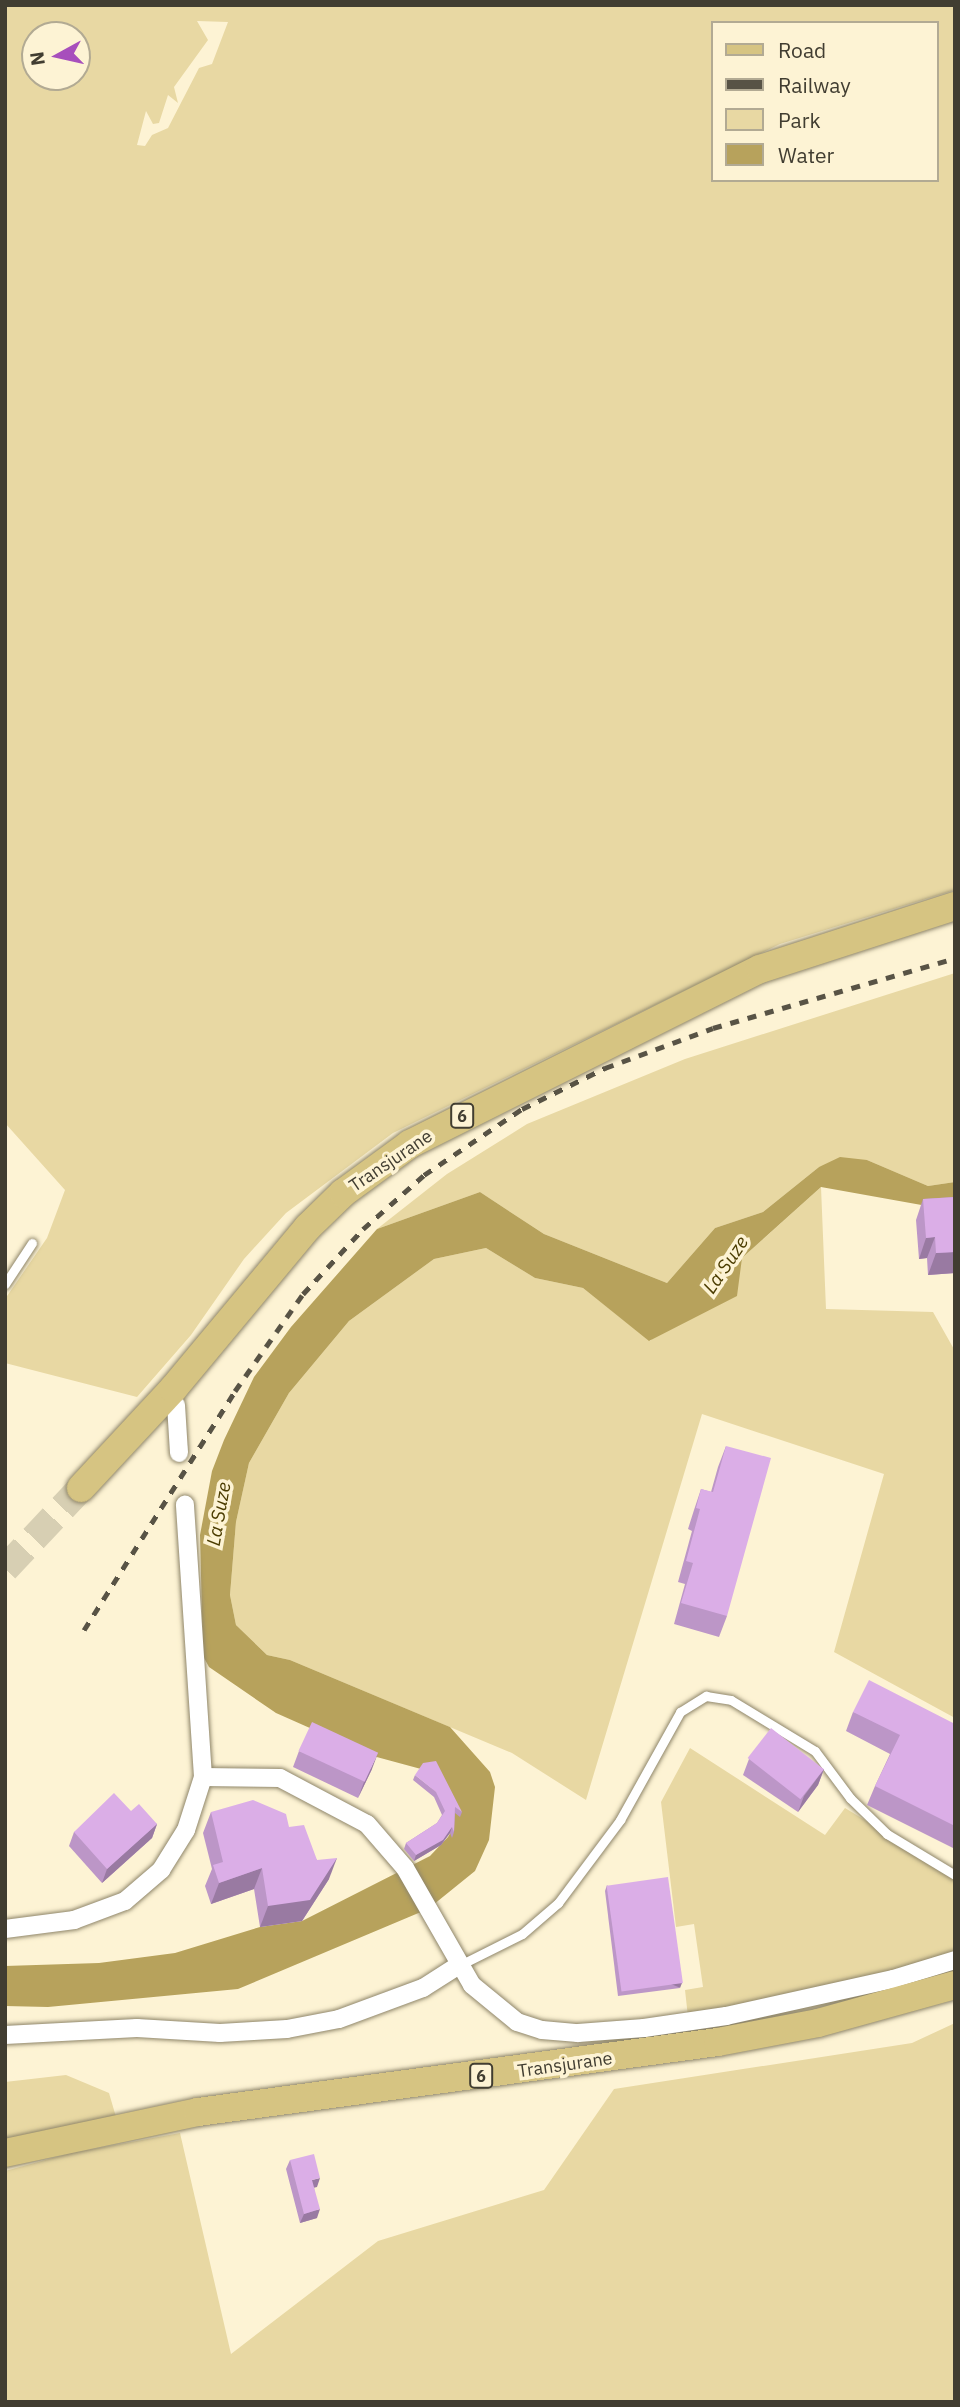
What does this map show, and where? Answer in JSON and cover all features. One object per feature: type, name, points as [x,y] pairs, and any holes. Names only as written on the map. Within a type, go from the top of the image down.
[{"type":"main road","name":"Transjurane","points":[[81,1488],[173,1389],[308,1227],[343,1193],[410,1144],[760,969],[955,906]]},
{"type":"main road","name":"Transjurane","points":[[5,2153],[198,2112],[718,2042],[870,2010],[955,1986]]},
{"type":"street","points":[[176,1405],[180,1453]]},
{"type":"street","points":[[5,1929],[74,1920],[124,1901],[161,1870],[176,1849],[197,1805],[203,1777],[185,1505]]},
{"type":"street","points":[[203,1777],[256,1774],[306,1788],[367,1824],[405,1868],[459,1965],[488,2002],[517,2022],[578,2033],[726,2016],[893,1979],[955,1960]]},
{"type":"street","points":[[5,2035],[137,2028],[220,2033],[287,2029],[339,2019],[423,1988],[459,1965]]},
{"type":"lane","points":[[5,1284],[32,1243]]},
{"type":"lane","points":[[459,1965],[522,1934],[558,1903],[620,1820],[680,1712],[706,1696],[731,1700],[815,1751],[850,1798],[887,1834],[955,1875]]},
{"type":"green space","points":[[5,5],[955,5],[955,890],[780,944],[393,1133],[286,1213],[244,1259],[191,1335],[137,1397],[5,1363],[5,1299],[47,1238],[65,1190],[5,1123]],"holes":[[[197,21],[228,22],[212,64],[199,68],[168,128],[152,135],[145,146],[137,145],[146,111],[153,124],[159,123],[168,95],[178,103],[174,87],[208,40]]]},
{"type":"green space","points":[[955,973],[955,1182],[928,1186],[867,1160],[819,1167],[763,1212],[715,1228],[667,1283],[544,1234],[480,1192],[377,1229],[447,1174],[527,1124],[685,1059]]},
{"type":"green space","points":[[821,1187],[826,1309],[933,1312],[955,1351],[955,1718],[834,1652],[884,1474],[702,1414],[586,1800],[512,1753],[290,1660],[267,1655],[236,1625],[230,1595],[236,1522],[249,1463],[289,1393],[349,1321],[434,1259],[486,1248],[535,1278],[583,1288],[650,1341]]},
{"type":"green space","points":[[690,1748],[825,1835],[845,1808],[955,1875],[955,1962],[689,2026],[685,1990],[703,1987],[694,1924],[676,1927],[661,1802]]},
{"type":"green space","points":[[955,2023],[955,2402],[5,2402],[5,2171],[71,2153],[180,2133],[231,2354],[378,2241],[544,2190],[614,2089],[912,2043]]},
{"type":"green space","points":[[66,2075],[109,2093],[116,2117],[5,2142],[5,2082]]},
{"type":"water","name":"La Suze","points":[[840,1157],[867,1160],[928,1186],[955,1182],[955,1211],[821,1187],[742,1258],[737,1296],[649,1341],[583,1288],[535,1278],[486,1248],[434,1259],[349,1321],[289,1393],[249,1463],[236,1522],[230,1595],[236,1625],[267,1655],[290,1660],[450,1727],[490,1772],[495,1787],[489,1840],[475,1871],[428,1909],[238,1989],[48,2007],[5,2006],[5,1966],[99,1963],[175,1953],[260,1927],[302,1921],[430,1856],[453,1828],[421,1769],[373,1756],[276,1713],[209,1667],[203,1656],[200,1535],[212,1471],[224,1440],[254,1377],[291,1327],[377,1229],[480,1192],[544,1234],[667,1283],[715,1228],[763,1212],[819,1167]]},
{"type":"building","points":[[955,1197],[955,1252],[936,1253],[935,1237],[926,1238],[923,1199]]},
{"type":"building","points":[[726,1446],[771,1458],[727,1616],[681,1603],[693,1563],[686,1561],[700,1509],[696,1508],[701,1489],[713,1492]]},
{"type":"building","points":[[869,1680],[955,1724],[955,1826],[875,1786],[900,1735],[853,1712]]},
{"type":"building","points":[[312,1722],[378,1753],[365,1782],[298,1751]]},
{"type":"building","points":[[771,1728],[824,1769],[800,1799],[748,1758]]},
{"type":"building","points":[[436,1761],[462,1812],[455,1807],[454,1832],[452,1827],[443,1840],[416,1855],[406,1843],[437,1823],[445,1811],[436,1792],[415,1775],[423,1763]]},
{"type":"building","points":[[114,1793],[131,1811],[139,1804],[157,1824],[107,1869],[74,1832]]},
{"type":"building","points":[[253,1800],[286,1814],[289,1827],[304,1825],[317,1860],[337,1858],[310,1900],[268,1906],[262,1868],[219,1883],[213,1865],[223,1862],[211,1812]]},
{"type":"building","points":[[668,1877],[683,1983],[621,1992],[607,1886]]},
{"type":"building","points":[[314,2154],[320,2178],[312,2180],[320,2209],[304,2214],[290,2160]]},
{"type":"tunnel","points":[[5,1569],[81,1488]]},
{"type":"railway","points":[[84,1630],[235,1391],[303,1294],[363,1229],[424,1175],[522,1109],[605,1068],[713,1028],[955,958]]}]
